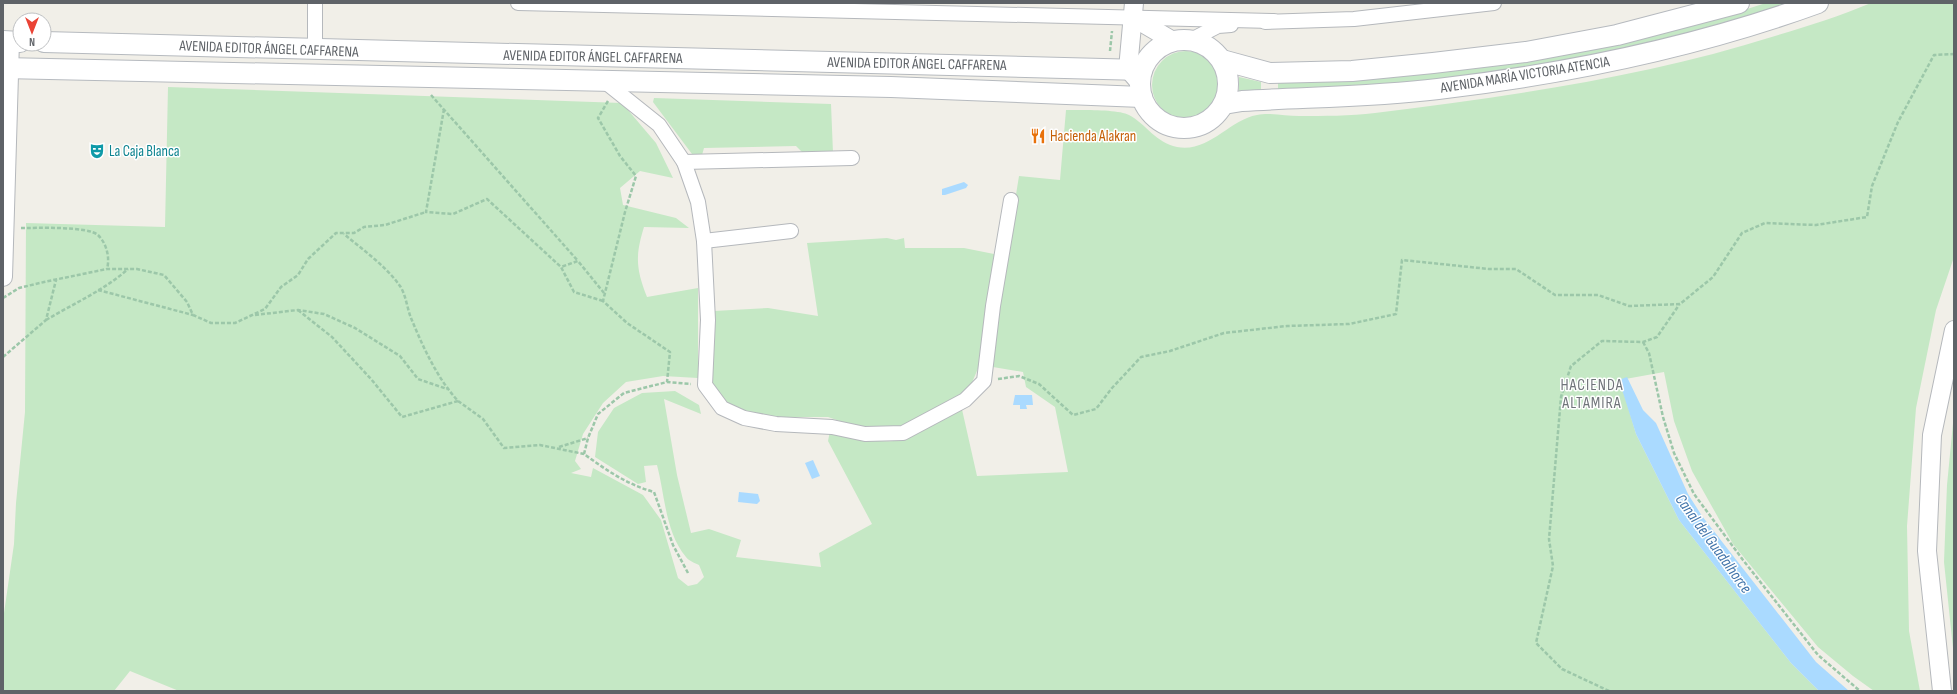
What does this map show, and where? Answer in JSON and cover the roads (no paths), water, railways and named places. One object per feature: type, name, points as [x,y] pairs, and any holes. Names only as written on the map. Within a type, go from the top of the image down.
[{"type":"main road","name":"AVENIDA MARÍA VICTORIA ATENCIA","points":[[1222,60],[1270,73],[1352,71],[1433,63],[1526,52],[1616,35],[1739,3]]},
{"type":"main road","name":"AVENIDA MARÍA VICTORIA ATENCIA","points":[[1224,104],[1248,101],[1357,96],[1438,89],[1530,76],[1622,58],[1735,30],[1818,3]]},
{"type":"main road","points":[[1182,41],[1209,47],[1222,60],[1229,82],[1224,104],[1217,115],[1206,123],[1194,128],[1181,128],[1168,125],[1156,119],[1148,109],[1138,80],[1154,52],[1182,41]]},
{"type":"main road","name":"AVENIDA EDITOR ÁNGEL CAFFARENA","points":[[52,42],[315,50],[1138,80]]},
{"type":"main road","name":"AVENIDA EDITOR ÁNGEL CAFFARENA","points":[[6,69],[610,86],[891,87],[1138,80]]},
{"type":"street","points":[[315,3],[315,50]]},
{"type":"street","points":[[518,3],[1113,17],[1134,10],[1274,21]]},
{"type":"street","points":[[1134,10],[1182,41],[1218,26],[1274,21],[1354,19],[1494,3]]},
{"type":"street","points":[[1134,10],[1138,80]]},
{"type":"street","points":[[3,277],[6,69],[11,42]]},
{"type":"street","points":[[610,86],[659,125],[684,162],[698,202],[704,241],[708,320],[705,385],[722,408],[744,418],[776,424],[832,427],[866,434],[903,433],[965,400],[984,381],[993,306],[1011,200]]},
{"type":"street","points":[[684,162],[852,158]]},
{"type":"street","points":[[704,241],[791,231]]},
{"type":"street","points":[[1942,691],[1927,551],[1932,435],[1954,330]]},
{"type":"water","points":[[964,182],[968,185],[966,188],[942,195],[942,189]]},
{"type":"water","name":"Canal del Guadalhorce","points":[[1627,377],[1643,410],[1656,423],[1688,494],[1702,516],[1816,662],[1849,691],[1819,691],[1791,663],[1679,520],[1636,434],[1619,380]]},
{"type":"water","points":[[1015,395],[1032,395],[1033,405],[1026,405],[1027,409],[1020,409],[1020,405],[1013,405]]},
{"type":"water","points":[[813,460],[820,476],[812,479],[805,463]]},
{"type":"water","points":[[739,492],[758,494],[760,501],[757,504],[738,502]]},
{"type":"place","name":"Hacienda Alakran","points":[[1038,136]]},
{"type":"place","name":"La Caja Blanca","points":[[97,151]]},
{"type":"district","name":"HACIENDA ALTAMIRA","points":[[1592,394]]}]
